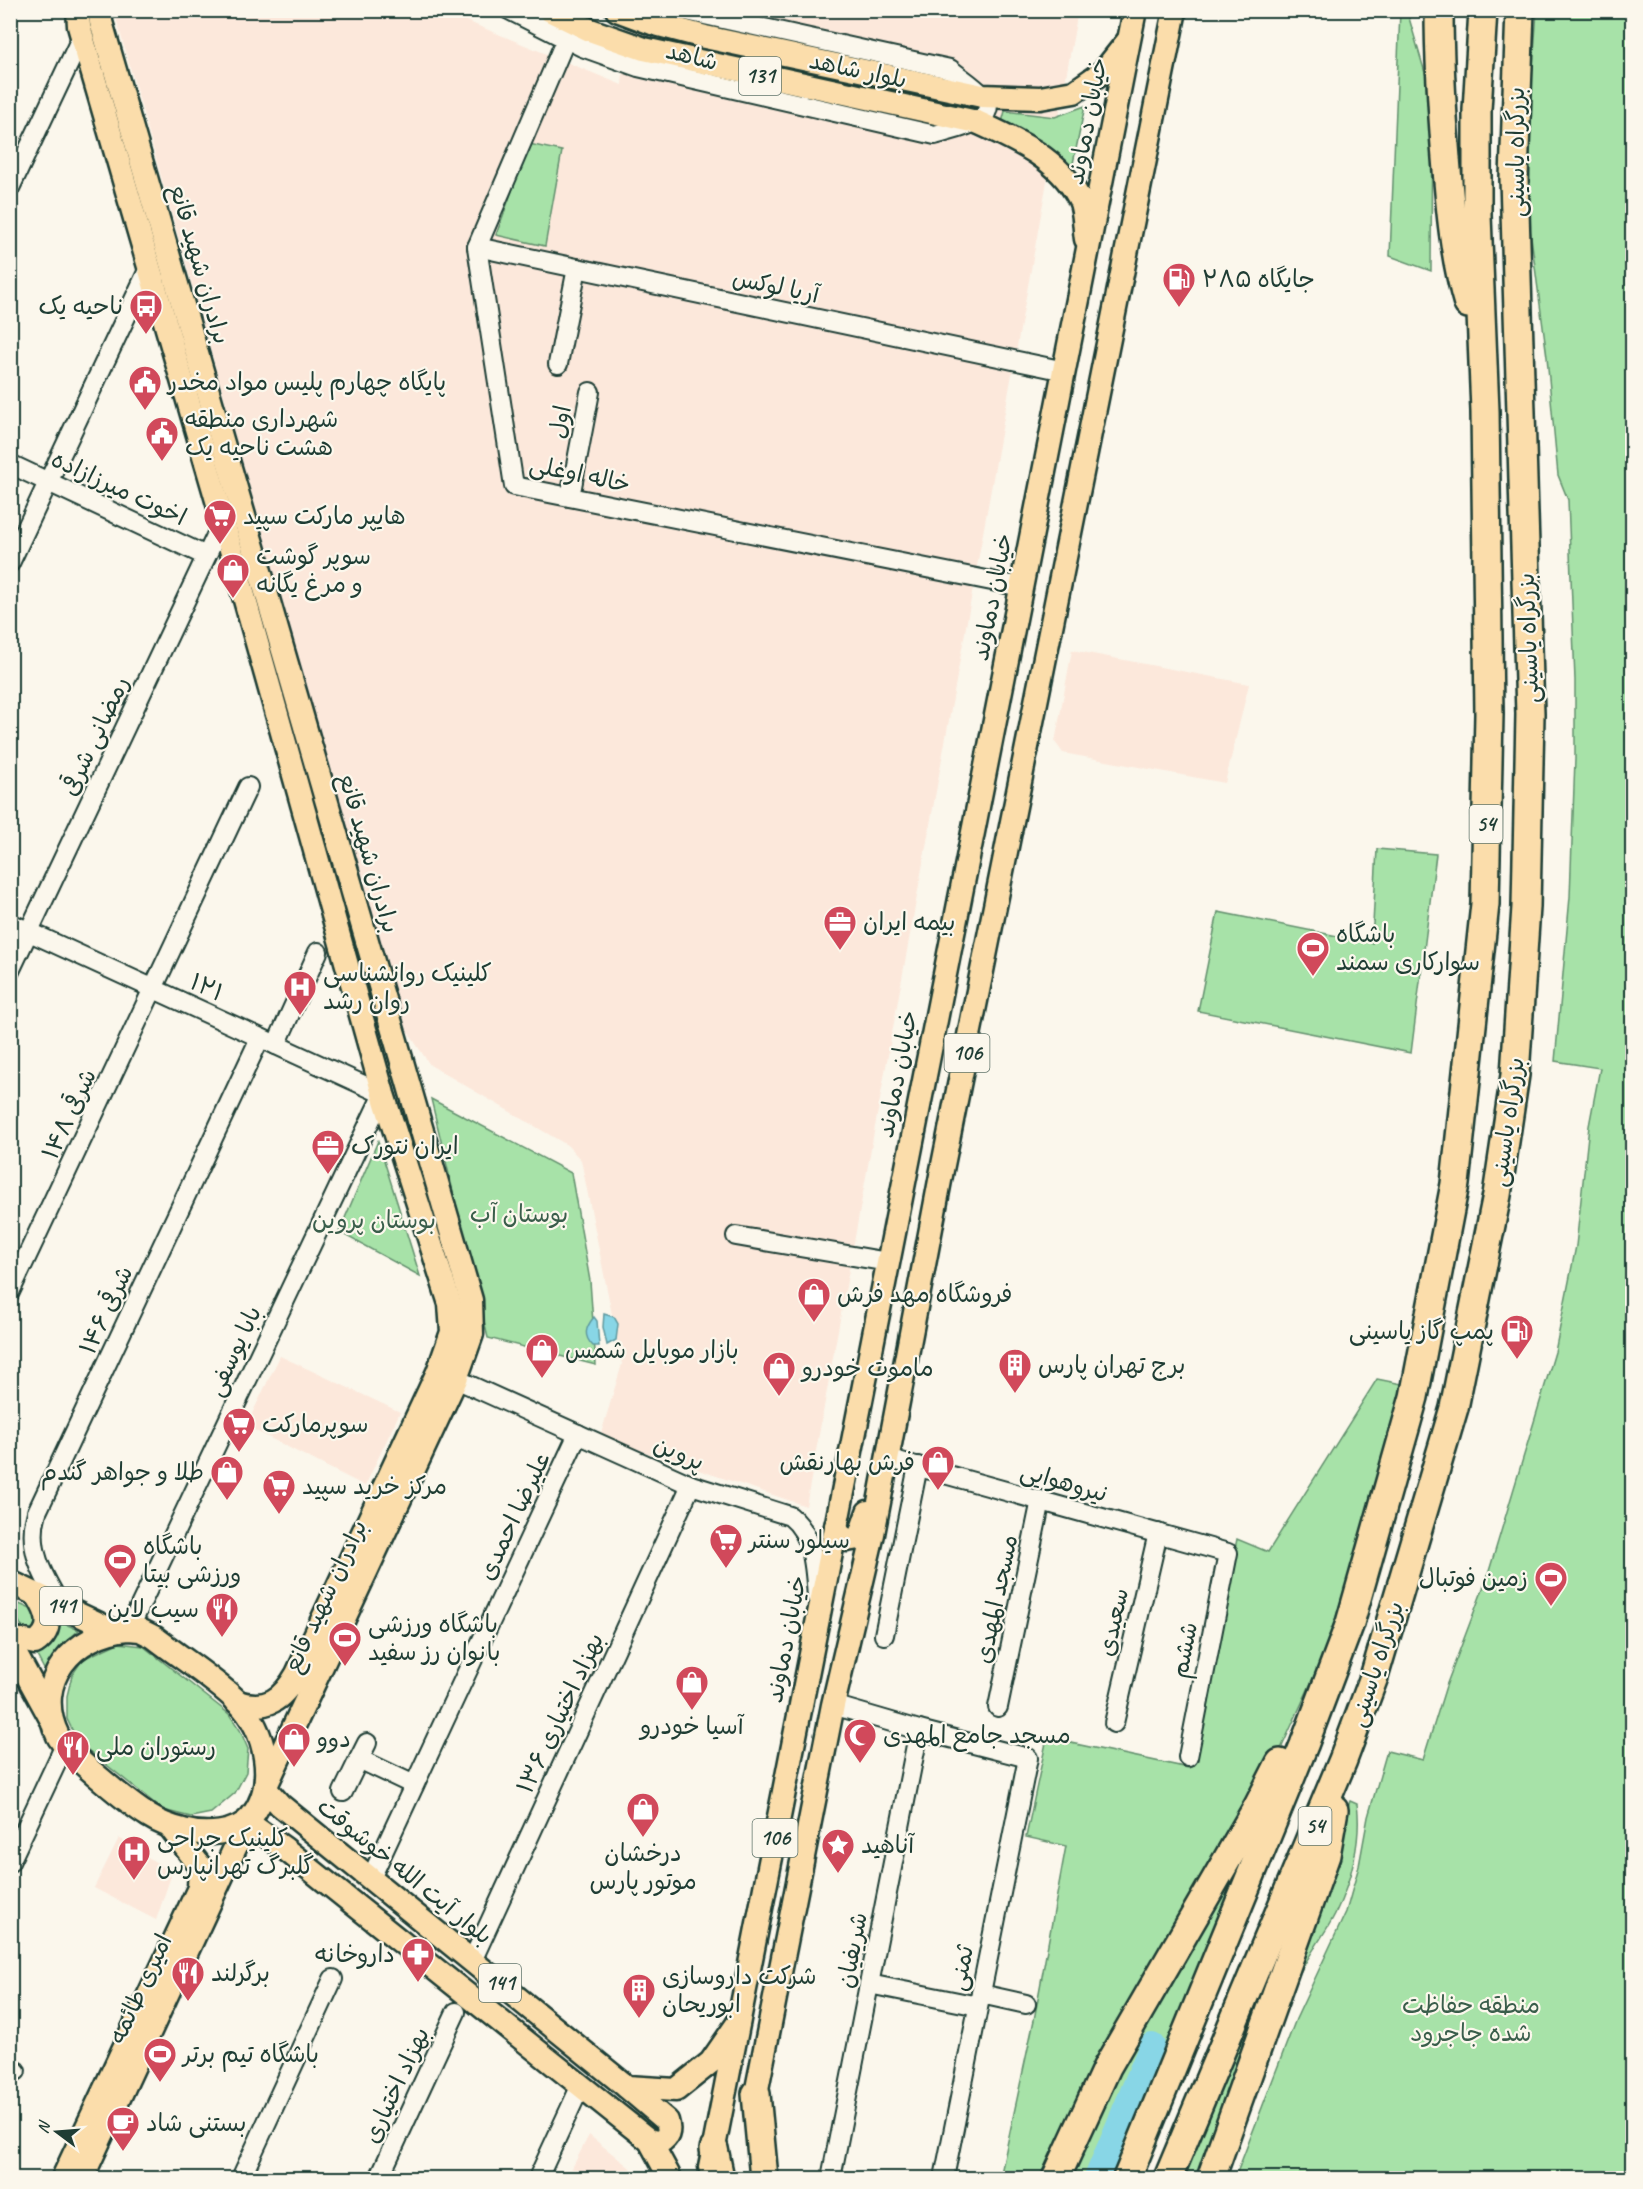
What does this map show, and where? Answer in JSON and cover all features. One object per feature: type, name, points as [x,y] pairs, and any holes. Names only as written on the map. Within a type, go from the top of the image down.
[{"type":"highway","points":[[1439,10],[1443,113],[1452,218],[1465,296],[1481,352]]},
{"type":"highway","name":"بزرگراه یاسینی","points":[[1127,2178],[1304,1745],[1350,1623],[1414,1397],[1455,1184],[1485,904],[1488,726],[1485,411],[1481,352],[1477,110],[1484,10]]},
{"type":"highway","name":"بزرگراه یاسینی","points":[[1168,2178],[1343,1760],[1374,1677],[1454,1408],[1497,1196],[1515,1075],[1526,907],[1530,714],[1514,178],[1520,10]]},
{"type":"highway","points":[[1056,2178],[1107,2067],[1258,1806],[1350,1623]]},
{"type":"highway","points":[[1211,2178],[1326,1855],[1343,1760]]},
{"type":"highway","points":[[756,2094],[764,2178]]},
{"type":"highway","points":[[714,2149],[720,2178]]},
{"type":"main road","name":"برادران شهید قانع","points":[[78,10],[82,36],[223,521],[383,1094],[450,1304],[452,1332],[438,1372],[294,1680],[278,1698],[263,1706],[237,1702]]},
{"type":"main road","name":"برادران شهید قانع","points":[[101,10],[101,22],[244,513],[406,1085],[471,1300],[472,1334],[456,1379],[265,1788]]},
{"type":"main road","name":"بلوار شاهد","points":[[549,10],[590,30],[644,49],[699,63],[977,122],[1017,141],[1056,166],[1080,200],[1089,255]]},
{"type":"main road","name":"بلوار شاهد","points":[[617,10],[652,23],[705,37],[982,96],[1040,98],[1074,92],[1104,71],[1130,39]]},
{"type":"main road","name":"خیابان دماوند","points":[[714,2149],[1089,255],[1135,10]]},
{"type":"main road","name":"106","points":[[756,2094],[831,1712],[873,1534],[942,1170],[1175,10]]},
{"type":"main road","points":[[223,521],[244,513]]},
{"type":"main road","points":[[836,1526],[838,1534],[847,1540],[854,1540],[862,1535],[877,1474],[889,1448]]},
{"type":"main road","name":"141","points":[[10,1582],[120,1630]]},
{"type":"main road","points":[[10,1638],[35,1643],[45,1636],[49,1623],[47,1611],[37,1594]]},
{"type":"main road","points":[[120,1630],[154,1637],[237,1702],[250,1719],[262,1746],[265,1760],[265,1788],[260,1802],[247,1822],[226,1831],[207,1833],[170,1827],[148,1816],[64,1747],[52,1721],[50,1698],[61,1665],[85,1641],[120,1630]]},
{"type":"main road","name":"141","points":[[10,1644],[52,1721]]},
{"type":"main road","name":"بلوار آیت الله خوشوقت","points":[[265,1788],[280,1805],[667,2121],[670,2129],[667,2138],[660,2142],[650,2141]]},
{"type":"main road","name":"141","points":[[247,1822],[285,1849],[650,2141],[670,2178]]},
{"type":"main road","name":"امیری طائمه","points":[[82,2178],[247,1822]]},
{"type":"main road","points":[[170,1827],[200,1866]]},
{"type":"main road","points":[[200,1866],[200,1857],[204,1849],[211,1846],[225,1852],[229,1861]]},
{"type":"main road","name":"امیری طائمه","points":[[63,2178],[199,1888],[200,1866]]},
{"type":"main road","points":[[627,2087],[676,2090],[711,2062],[738,2023]]},
{"type":"main road","name":"106","points":[[708,2178],[714,2149]]},
{"type":"street","name":"شاهد","points":[[509,10],[566,39],[649,70],[934,135],[977,122]]},
{"type":"street","name":"شاهد","points":[[682,10],[950,69],[982,96]]},
{"type":"street","points":[[10,188],[82,36]]},
{"type":"street","points":[[477,247],[566,39]]},
{"type":"street","points":[[977,122],[986,114],[987,107],[982,96]]},
{"type":"street","name":"آریا لوکس","points":[[477,247],[1065,371]]},
{"type":"street","name":"خاله اوغلی","points":[[477,247],[514,486],[1022,587]]},
{"type":"street","points":[[10,563],[149,268]]},
{"type":"street","points":[[558,364],[577,268]]},
{"type":"street","name":"اول","points":[[570,497],[590,392]]},
{"type":"street","name":"اخوت میرزازاده","points":[[10,464],[206,556]]},
{"type":"street","name":"رمضانی شرقی","points":[[10,971],[223,521]]},
{"type":"street","name":"۱۴۸ شرقی","points":[[10,1292],[155,989],[248,787]]},
{"type":"street","name":"۱۲۱","points":[[10,923],[383,1094]]},
{"type":"street","name":"۱۴۶ شرقی","points":[[61,1606],[47,1583],[34,1550],[33,1536],[37,1512],[268,1042],[318,952]]},
{"type":"street","points":[[383,1094],[406,1085]]},
{"type":"street","name":"بابا یوسفی","points":[[120,1630],[383,1094]]},
{"type":"street","points":[[736,1236],[888,1262]]},
{"type":"street","name":"پروین","points":[[456,1379],[691,1485],[790,1516],[801,1525],[813,1557],[818,1616]]},
{"type":"street","name":"علیرضا احمدی","points":[[371,1878],[578,1434]]},
{"type":"street","name":"نیروهوایی","points":[[889,1448],[918,1466],[1228,1553]]},
{"type":"street","points":[[884,1635],[918,1466]]},
{"type":"street","name":"بهزاد اختیاری ۱۳۶","points":[[472,1961],[691,1485]]},
{"type":"street","name":"مسجد المهدی","points":[[999,1707],[1041,1500]]},
{"type":"street","name":"سعیدی","points":[[1114,1723],[1158,1533]]},
{"type":"street","name":"ششم","points":[[1188,1757],[1228,1553]]},
{"type":"street","points":[[831,1712],[918,1735]]},
{"type":"street","name":"ثمنی","points":[[918,1735],[1026,1756],[1026,1766],[944,2178]]},
{"type":"street","name":"شریفیان","points":[[831,2178],[918,1735]]},
{"type":"street","points":[[343,1792],[367,1743]]},
{"type":"street","points":[[10,1862],[64,1747]]},
{"type":"street","points":[[358,1759],[414,1785]]},
{"type":"street","points":[[241,2178],[333,1979]]},
{"type":"street","points":[[869,1984],[979,2000],[1026,2004]]},
{"type":"street","name":"بهزاد اختیاری","points":[[379,2178],[456,2012]]},
{"type":"street","points":[[538,2178],[581,2085]]},
{"type":"shaded area","points":[[114,11],[442,11],[622,85],[627,11],[1078,11],[806,1506],[600,1437],[622,1364],[581,1160],[567,1145],[430,1065],[402,1023]]},
{"type":"shaded area","points":[[1072,650],[1249,684],[1225,783],[1063,753],[1055,742]]},
{"type":"shaded area","points":[[280,1356],[400,1412],[365,1486],[246,1426]]},
{"type":"shaded area","name":"کلینیک جراحی گلبرگ تهرانپارس","points":[[119,1838],[163,1867],[171,1876],[156,1920],[94,1888]]},
{"type":"shaded area","points":[[589,2135],[639,2175],[641,2178],[567,2178]]},
{"type":"green space","points":[[1400,11],[1407,11],[1432,97],[1431,271],[1390,256]]},
{"type":"green space","name":"منطقه حفاظت شده جاجرود","points":[[1537,11],[1632,11],[1632,2178],[1235,2178],[1296,2019],[1346,1912],[1359,1866],[1368,1817],[1387,1751],[1423,1760],[1446,1686],[1487,1578],[1555,1352],[1576,1246],[1589,1126],[1600,1068],[1555,1061],[1570,897],[1575,759],[1575,680],[1568,500],[1558,475],[1547,357],[1530,229],[1530,109]]},
{"type":"green space","points":[[1085,106],[1071,173],[1001,126],[1005,111],[1055,117]]},
{"type":"green space","points":[[529,144],[562,151],[545,246],[496,235]]},
{"type":"green space","name":"باشگاه سوارکاری سمند","points":[[1377,849],[1436,854],[1411,1053],[1198,1011],[1218,912],[1372,943]]},
{"type":"green space","name":"بوستان آب","points":[[431,1099],[571,1173],[590,1281],[596,1365],[488,1338]]},
{"type":"green space","name":"بوستان پروین","points":[[378,1141],[420,1276],[339,1232]]},
{"type":"green space","points":[[1377,1379],[1402,1384],[1373,1499],[1331,1633],[1265,1784],[1050,2178],[1000,2178],[1034,2020],[1066,1846],[1026,1837],[1047,1738],[1189,1768],[1237,1539],[1268,1552]]},
{"type":"green space","points":[[10,1600],[79,1630],[60,1647],[45,1671],[11,1606]]},
{"type":"green space","points":[[118,1643],[143,1646],[229,1714],[240,1730],[248,1749],[246,1772],[235,1793],[211,1813],[191,1817],[163,1810],[78,1742],[67,1719],[67,1696],[72,1675],[83,1659]]},
{"type":"green space","points":[[1272,1792],[1111,2178],[1060,2178]]},
{"type":"green space","points":[[1350,1801],[1357,1804],[1358,1831],[1354,1860],[1346,1888],[1330,1923],[1298,1976],[1251,2109],[1241,2133],[1216,2178]]},
{"type":"green space","points":[[1300,1904],[1206,2178],[1184,2178],[1197,2145]]},
{"type":"water","points":[[604,1314],[614,1317],[618,1324],[616,1340],[607,1345],[603,1327]]},
{"type":"water","points":[[594,1317],[597,1321],[599,1346],[593,1346],[587,1335],[587,1328]]},
{"type":"waterway","points":[[1097,2178],[1152,2046]]},
{"type":"place","name":"جایگاه ۲۸۵","points":[[1179,308]]},
{"type":"place","name":"ناحیه یک","points":[[146,335]]},
{"type":"place","name":"پایگاه چهارم پلیس مواد مخدر","points":[[145,411]]},
{"type":"place","name":"شهرداری منطقه هشت ناحیه یک","points":[[162,462]]},
{"type":"place","name":"هایپر مارکت سپید","points":[[220,545]]},
{"type":"place","name":"سوپر گوشت و مرغ یگانه","points":[[233,599]]},
{"type":"place","name":"بیمه ایران","points":[[840,951]]},
{"type":"place","name":"باشگاه سوارکاری سمند","points":[[1313,977]]},
{"type":"place","name":"کلینیک روانشناسی روان رشد","points":[[300,1016]]},
{"type":"place","name":"ایران نتورک","points":[[328,1175]]},
{"type":"place","name":"فروشگاه مهد فرش","points":[[814,1323]]},
{"type":"place","name":"پمپ گاز یاسینی","points":[[1517,1360]]},
{"type":"place","name":"بازار موبایل شمس","points":[[542,1379]]},
{"type":"place","name":"برج تهران پارس","points":[[1015,1394]]},
{"type":"place","name":"ماموت خودرو","points":[[779,1397]]},
{"type":"place","name":"سوپرمارکت","points":[[239,1453]]},
{"type":"place","name":"فرش بهارنقش","points":[[938,1491]]},
{"type":"place","name":"طلا و جواهر گندم","points":[[227,1501]]},
{"type":"place","name":"مرکز خرید سپید","points":[[279,1515]]},
{"type":"place","name":"سیلور سنتر","points":[[726,1569]]},
{"type":"place","name":"باشگاه ورزشی بیتا","points":[[120,1589]]},
{"type":"place","name":"زمین فوتبال","points":[[1551,1607]]},
{"type":"place","name":"سیب لاین","points":[[222,1638]]},
{"type":"place","name":"باشگاه ورزشی بانوان رز سفید","points":[[345,1667]]},
{"type":"place","name":"آسیا خودرو","points":[[692,1711]]},
{"type":"place","name":"مسجد جامع المهدی","points":[[860,1764]]},
{"type":"place","name":"دوو","points":[[294,1768]]},
{"type":"place","name":"رستوران ملی","points":[[73,1776]]},
{"type":"place","name":"درخشان موتور پارس","points":[[643,1838]]},
{"type":"place","name":"آناهید","points":[[838,1874]]},
{"type":"place","name":"کلینیک جراحی گلبرگ تهرانپارس","points":[[134,1881]]},
{"type":"place","name":"داروخانه","points":[[418,1983]]},
{"type":"place","name":"برگرلند","points":[[188,2002]]},
{"type":"place","name":"شرکت داروسازی ابوریحان","points":[[639,2019]]},
{"type":"place","name":"باشگاه تیم برتر","points":[[160,2083]]},
{"type":"place","name":"بستنی شاد","points":[[123,2152]]}]
